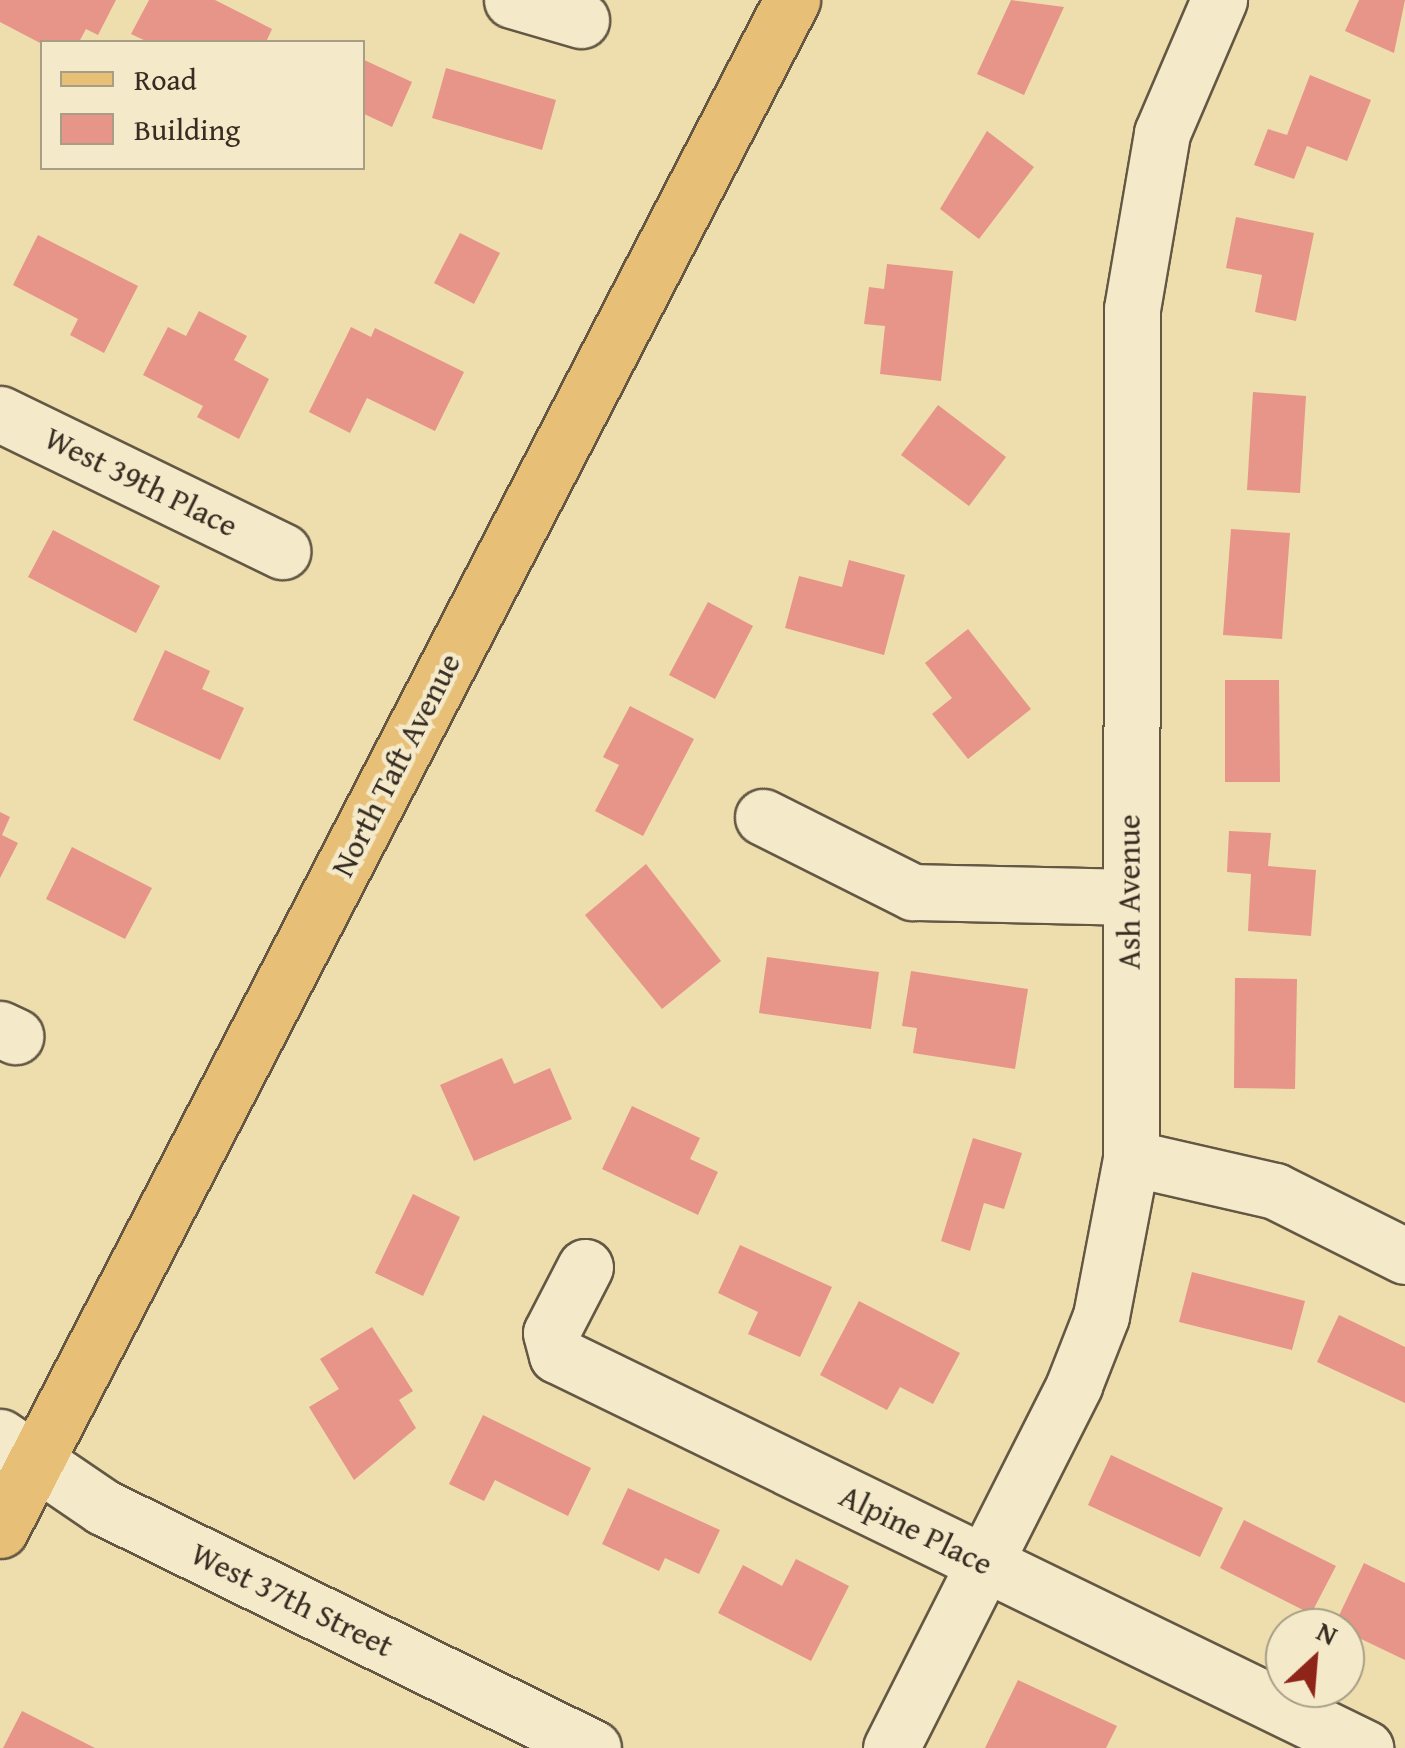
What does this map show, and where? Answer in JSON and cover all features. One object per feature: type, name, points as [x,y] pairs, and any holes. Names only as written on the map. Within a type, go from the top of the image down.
[{"type":"main road","name":"North Taft Avenue","points":[[0,1530],[18,1448],[792,0]]},
{"type":"street","points":[[512,0],[581,20]]},
{"type":"street","name":"Ash Avenue","points":[[891,1748],[1101,1316],[1131,1158],[1128,897],[1132,309],[1162,134],[1220,0]]},
{"type":"street","name":"West 39th Place","points":[[0,414],[282,551]]},
{"type":"street","points":[[763,818],[914,892],[1128,897]]},
{"type":"street","points":[[1131,1158],[1275,1191],[1405,1256]]},
{"type":"street","name":"Alpine Place","points":[[585,1267],[551,1333],[556,1356],[1365,1748]]},
{"type":"street","name":"West 37th Street","points":[[18,1448],[103,1507],[593,1748]]},
{"type":"building","points":[[0,0],[116,0],[98,35],[86,29],[80,40],[40,43],[0,22]]},
{"type":"building","points":[[149,0],[215,0],[272,29],[267,40],[144,40],[131,34]]},
{"type":"building","points":[[1011,0],[1064,7],[1024,95],[977,74]]},
{"type":"building","points":[[1359,0],[1405,0],[1394,53],[1345,31]]},
{"type":"building","points":[[365,60],[412,82],[392,127],[365,114]]},
{"type":"building","points":[[446,68],[556,100],[542,150],[432,118]]},
{"type":"building","points":[[1310,75],[1371,100],[1347,161],[1307,146],[1294,179],[1254,165],[1268,129],[1287,135]]},
{"type":"building","points":[[987,131],[1034,167],[979,239],[940,209]]},
{"type":"building","points":[[1236,217],[1314,233],[1296,321],[1255,312],[1262,275],[1226,268]]},
{"type":"building","points":[[460,233],[500,253],[474,304],[434,283]]},
{"type":"building","points":[[38,235],[138,286],[104,353],[70,335],[78,319],[13,285]]},
{"type":"building","points":[[887,264],[953,271],[941,381],[880,374],[885,326],[864,324],[869,287],[884,289]]},
{"type":"building","points":[[199,311],[247,336],[234,360],[269,379],[239,439],[197,417],[203,406],[143,375],[168,327],[186,336]]},
{"type":"building","points":[[351,327],[371,337],[375,328],[464,372],[435,431],[367,398],[350,433],[309,412]]},
{"type":"building","points":[[1253,392],[1306,396],[1300,493],[1247,490]]},
{"type":"building","points":[[938,405],[1006,457],[969,506],[901,455]]},
{"type":"building","points":[[1231,529],[1290,533],[1282,639],[1223,635]]},
{"type":"building","points":[[53,530],[160,586],[136,633],[28,577]]},
{"type":"building","points":[[849,560],[905,575],[884,655],[785,628],[799,576],[842,587]]},
{"type":"building","points":[[708,602],[753,626],[715,699],[669,675]]},
{"type":"building","points":[[968,629],[1031,709],[968,759],[932,714],[952,698],[925,663]]},
{"type":"building","points":[[165,650],[210,671],[202,689],[244,708],[220,760],[133,720]]},
{"type":"building","points":[[1225,680],[1279,680],[1280,782],[1225,782]]},
{"type":"building","points":[[630,706],[694,739],[643,836],[595,811],[619,765],[603,757]]},
{"type":"building","points":[[0,812],[10,817],[2,835],[18,843],[0,878]]},
{"type":"building","points":[[1229,831],[1271,833],[1268,866],[1316,870],[1311,936],[1248,931],[1251,874],[1227,872]]},
{"type":"building","points":[[72,847],[152,888],[125,939],[46,899]]},
{"type":"building","points":[[646,864],[721,961],[662,1009],[585,915]]},
{"type":"building","points":[[767,957],[879,972],[871,1029],[759,1013]]},
{"type":"building","points":[[911,971],[1028,989],[1015,1069],[913,1053],[917,1028],[902,1026]]},
{"type":"building","points":[[1235,978],[1297,979],[1295,1089],[1234,1088]]},
{"type":"building","points":[[502,1058],[514,1084],[550,1068],[572,1119],[474,1161],[440,1085]]},
{"type":"building","points":[[632,1106],[700,1138],[690,1159],[718,1172],[698,1215],[602,1169]]},
{"type":"building","points":[[973,1138],[1022,1153],[1004,1209],[984,1203],[970,1251],[941,1241]]},
{"type":"building","points":[[413,1194],[460,1217],[423,1296],[375,1273]]},
{"type":"building","points":[[740,1245],[832,1287],[800,1357],[748,1334],[758,1312],[718,1293]]},
{"type":"building","points":[[1192,1272],[1305,1301],[1292,1350],[1179,1322]]},
{"type":"building","points":[[859,1301],[960,1353],[933,1404],[900,1387],[887,1410],[820,1375]]},
{"type":"building","points":[[1339,1315],[1405,1347],[1405,1403],[1317,1362]]},
{"type":"building","points":[[372,1327],[413,1391],[399,1400],[416,1428],[354,1480],[309,1407],[339,1389],[320,1359]]},
{"type":"building","points":[[483,1415],[591,1468],[568,1516],[495,1480],[484,1501],[449,1484]]},
{"type":"building","points":[[1111,1455],[1223,1508],[1200,1557],[1088,1505]]},
{"type":"building","points":[[628,1488],[720,1530],[699,1574],[665,1558],[659,1571],[602,1544]]},
{"type":"building","points":[[1244,1520],[1336,1566],[1314,1608],[1299,1608],[1220,1568]]},
{"type":"building","points":[[796,1559],[849,1586],[811,1661],[718,1613],[743,1565],[782,1586]]},
{"type":"building","points":[[1364,1563],[1405,1583],[1405,1660],[1365,1641],[1365,1608],[1343,1608]]},
{"type":"building","points":[[1018,1680],[1117,1726],[1106,1748],[985,1748]]},
{"type":"building","points":[[22,1711],[95,1748],[3,1748]]}]
